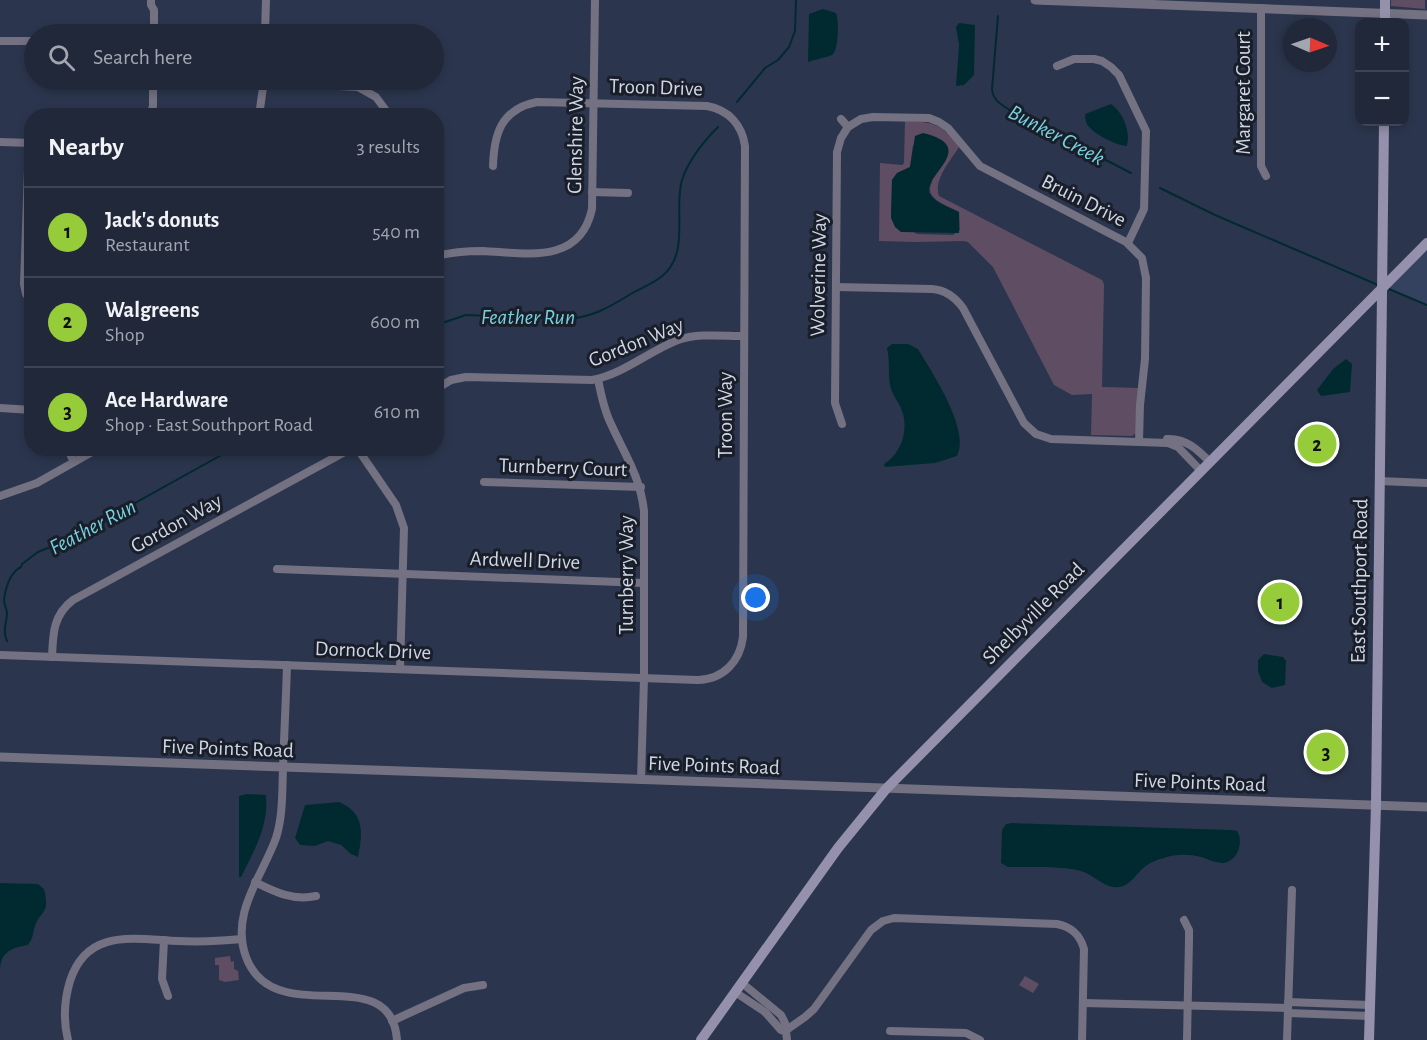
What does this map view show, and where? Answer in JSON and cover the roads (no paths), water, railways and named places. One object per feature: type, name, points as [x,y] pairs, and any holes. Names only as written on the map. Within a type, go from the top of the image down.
[{"type":"main road","points":[[1385,0],[1385,18]]},
{"type":"main road","name":"East Southport Road","points":[[1369,1040],[1376,805],[1384,126]]},
{"type":"main road","name":"Shelbyville Road","points":[[701,1040],[856,824],[886,789],[1427,243]]},
{"type":"street","points":[[151,0],[154,10]]},
{"type":"street","points":[[154,24],[154,10],[158,0]]},
{"type":"street","points":[[265,24],[266,0]]},
{"type":"street","name":"Glenshire Way","points":[[444,255],[471,251],[553,252],[572,243],[582,232],[590,215],[592,192],[595,0]]},
{"type":"street","points":[[1035,0],[1261,8],[1385,18],[1427,15]]},
{"type":"street","name":"Margaret Court","points":[[1261,8],[1261,166],[1266,176]]},
{"type":"street","points":[[0,41],[24,41]]},
{"type":"street","points":[[1058,66],[1074,59],[1094,59],[1111,67],[1119,75],[1146,132],[1144,209],[1128,243]]},
{"type":"street","points":[[152,108],[153,90]]},
{"type":"street","points":[[260,108],[263,90]]},
{"type":"street","points":[[364,90],[376,96],[384,108]]},
{"type":"street","name":"Troon Drive","points":[[493,166],[494,144],[498,130],[508,116],[528,104],[540,101],[704,106],[719,110],[740,128],[745,143],[745,170]]},
{"type":"street","name":"Bruin Drive","points":[[848,127],[861,119],[873,117],[929,118],[939,122],[948,128],[980,166],[1128,243],[1142,258],[1146,278],[1145,359],[1139,441]]},
{"type":"street","points":[[841,119],[848,127]]},
{"type":"street","name":"Wolverine Way","points":[[842,424],[835,403],[837,152],[841,138],[848,127]]},
{"type":"street","points":[[0,142],[24,143]]},
{"type":"street","name":"Troon Way","points":[[736,659],[742,637],[745,170]]},
{"type":"street","points":[[592,192],[628,193]]},
{"type":"street","points":[[836,287],[932,289],[947,292],[963,308],[1024,423],[1032,431],[1051,439],[1168,443],[1178,447],[1201,471]]},
{"type":"street","name":"Gordon Way","points":[[444,384],[463,377],[598,379],[680,340],[699,336],[744,336]]},
{"type":"street","name":"Turnberry Way","points":[[598,379],[606,413],[631,462],[640,487],[644,511],[644,678],[641,780]]},
{"type":"street","points":[[0,408],[24,410]]},
{"type":"street","points":[[1139,441],[1172,439],[1182,441],[1198,450],[1210,462]]},
{"type":"street","points":[[71,456],[74,462]]},
{"type":"street","points":[[0,496],[31,485],[85,456]]},
{"type":"street","name":"Gordon Way","points":[[52,657],[55,624],[60,613],[71,602],[337,456]]},
{"type":"street","points":[[362,456],[403,519],[405,537],[400,669]]},
{"type":"street","points":[[1379,481],[1427,483]]},
{"type":"street","name":"Turnberry Court","points":[[484,482],[640,487]]},
{"type":"street","name":"Ardwell Drive","points":[[277,569],[644,583]]},
{"type":"street","name":"Dornock Drive","points":[[0,655],[709,679],[722,673],[736,659]]},
{"type":"street","points":[[287,665],[281,814],[278,831],[243,910],[244,950],[251,968],[259,978],[273,988],[299,995],[366,998],[386,1010],[392,1021],[397,1040]]},
{"type":"street","name":"Five Points Road","points":[[0,757],[1427,807]]},
{"type":"street","points":[[255,882],[288,896],[302,898],[316,896]]},
{"type":"street","points":[[1287,1040],[1292,890]]},
{"type":"street","points":[[783,1031],[806,1017],[814,1009],[871,930],[891,918],[1057,924],[1067,927],[1077,934],[1084,949],[1082,1040]]},
{"type":"street","points":[[1184,920],[1189,930],[1187,1040]]},
{"type":"street","points":[[68,1040],[64,1016],[66,996],[75,968],[88,951],[103,942],[118,939],[210,942],[242,939]]},
{"type":"street","points":[[164,940],[162,979],[168,996]]},
{"type":"street","points":[[392,1021],[464,988],[483,985]]},
{"type":"street","points":[[738,988],[781,1015],[785,1023],[783,1031],[787,1040]]},
{"type":"street","points":[[1083,1003],[1370,1010]]},
{"type":"street","points":[[890,1031],[966,1033],[980,1040]]},
{"type":"waterway","name":"Feather Run","points":[[737,102],[765,68],[778,60],[789,47],[795,31],[796,0]]},
{"type":"waterway","name":"Bunker Creek","points":[[998,16],[992,89],[996,100],[1011,111],[1131,173]]},
{"type":"waterway","name":"Feather Run","points":[[444,322],[466,315],[578,318],[607,308],[657,280],[670,267],[676,256],[680,192],[685,172],[697,151],[718,127]]},
{"type":"waterway","name":"Bunker Creek","points":[[1160,188],[1215,215],[1378,285]]},
{"type":"waterway","name":"Bunker Creek","points":[[1389,289],[1427,305]]},
{"type":"waterway","name":"Feather Run","points":[[7,641],[5,596],[11,577],[22,564],[38,552],[72,538],[220,456]]},
{"type":"place","name":"Walgreens","points":[[1317,444]]},
{"type":"place","name":"Jack's donuts","points":[[1280,602]]},
{"type":"place","name":"Ace Hardware","points":[[1326,752]]}]
